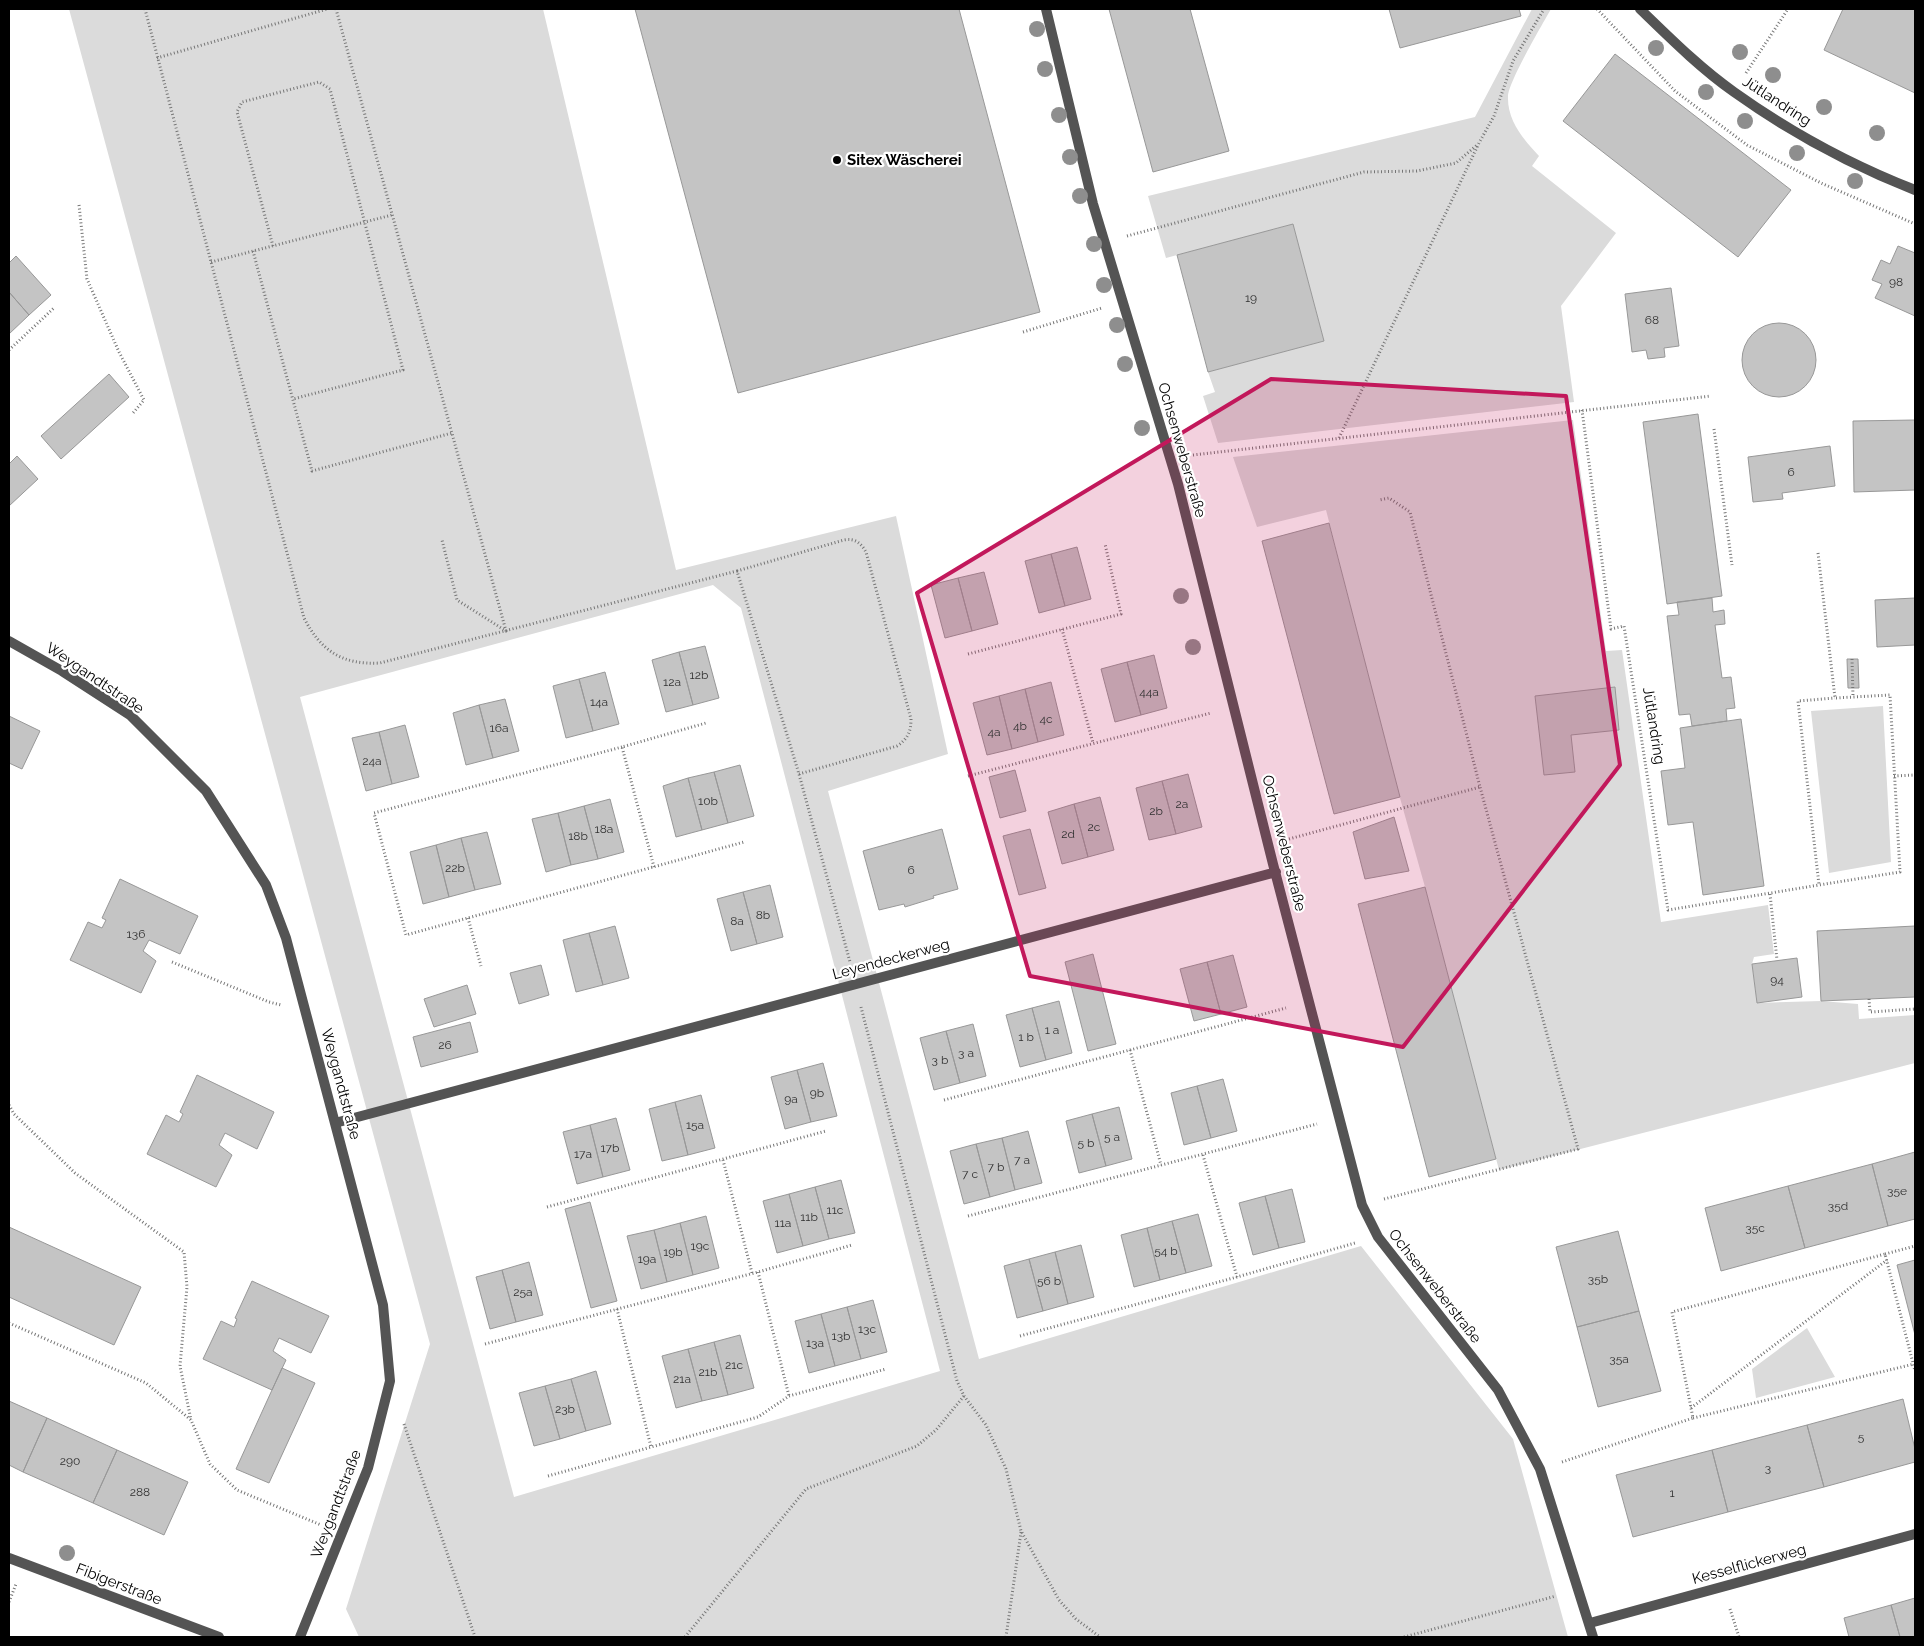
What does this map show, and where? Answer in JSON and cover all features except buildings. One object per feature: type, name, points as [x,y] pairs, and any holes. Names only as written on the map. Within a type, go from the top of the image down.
[{"type":"street","name":"Ochsenweberstraße","points":[[1046,9],[1103,243],[1170,458],[1362,1205],[1378,1237],[1498,1390],[1540,1469],[1593,1637]]},
{"type":"street","name":"Jütlandring","points":[[1640,9],[1688,55],[1734,92],[1835,155],[1915,190]]},
{"type":"street","name":"Weygandtstraße","points":[[9,642],[62,671],[130,715],[206,791],[266,886],[286,938],[383,1305],[390,1381],[368,1468],[300,1637]]},
{"type":"street","name":"Leyendeckerweg","points":[[335,1123],[1276,872]]},
{"type":"street","name":"Kesselflickerweg","points":[[1590,1623],[1915,1534]]},
{"type":"street","name":"Fibigerstraße","points":[[9,1558],[219,1637]]},
{"type":"path","points":[[145,9],[304,618],[312,634],[325,647],[352,662],[380,663],[738,570],[849,539],[859,543],[866,552],[911,718],[910,732],[897,746],[799,774]]},
{"type":"path","points":[[157,58],[326,9]]},
{"type":"path","points":[[336,9],[506,631]]},
{"type":"path","points":[[1338,438],[1479,143],[1494,116],[1513,61],[1544,9]]},
{"type":"path","points":[[1734,92],[1788,9]]},
{"type":"path","points":[[273,246],[237,112],[242,102],[319,82],[330,89],[403,370],[293,399]]},
{"type":"path","points":[[1103,243],[1364,172],[1417,171],[1456,163],[1479,143]]},
{"type":"path","points":[[79,205],[88,279],[119,352],[144,400],[133,412]]},
{"type":"path","points":[[211,262],[392,215]]},
{"type":"path","points":[[253,252],[312,471],[452,433]]},
{"type":"path","points":[[1023,332],[1122,302]]},
{"type":"path","points":[[9,350],[55,307]]},
{"type":"path","points":[[1170,458],[1711,396]]},
{"type":"path","name":"Jütlandring","points":[[1582,410],[1611,629],[1624,626],[1668,910],[1900,872],[1894,776]]},
{"type":"path","points":[[1714,429],[1732,565]]},
{"type":"path","points":[[1362,1205],[1578,1149],[1480,787],[1410,512],[1389,498],[1379,500]]},
{"type":"path","points":[[442,540],[457,600],[506,631]]},
{"type":"path","points":[[968,654],[1121,614],[1105,544]]},
{"type":"path","points":[[1818,553],[1835,698]]},
{"type":"path","points":[[738,570],[799,774],[856,984],[957,1381],[964,1396],[986,1425],[1006,1469],[1021,1531],[1059,1600],[1076,1618],[1100,1637]]},
{"type":"path","points":[[1062,629],[1093,743]]},
{"type":"path","points":[[1852,659],[1854,697]]},
{"type":"path","points":[[1819,886],[1798,702],[1890,695],[1894,776],[1915,775]]},
{"type":"path","points":[[968,776],[1234,707]]},
{"type":"path","points":[[706,723],[374,813],[406,935],[744,842]]},
{"type":"path","points":[[622,747],[654,866]]},
{"type":"path","points":[[1269,845],[1480,787]]},
{"type":"path","points":[[1770,894],[1777,960]]},
{"type":"path","points":[[468,918],[481,966]]},
{"type":"path","points":[[172,962],[269,1002],[306,1010]]},
{"type":"path","points":[[1868,999],[1870,1012],[1915,1009]]},
{"type":"path","points":[[944,1100],[1309,1002]]},
{"type":"path","points":[[1130,1050],[1161,1165]]},
{"type":"path","points":[[9,1105],[14,1114],[75,1173],[184,1252],[187,1287],[180,1366],[191,1420],[210,1464],[236,1490],[342,1534]]},
{"type":"path","points":[[968,1216],[1339,1118]]},
{"type":"path","points":[[547,1207],[826,1131]]},
{"type":"path","points":[[1203,1154],[1237,1277]]},
{"type":"path","points":[[723,1160],[752,1274]]},
{"type":"path","points":[[1020,1336],[1378,1237]]},
{"type":"path","points":[[485,1344],[752,1274],[852,1245]]},
{"type":"path","points":[[1693,1418],[1672,1312],[1915,1246]]},
{"type":"path","points":[[1885,1254],[1915,1371]]},
{"type":"path","points":[[1691,1408],[1887,1260]]},
{"type":"path","points":[[758,1272],[789,1396]]},
{"type":"path","points":[[617,1309],[651,1447]]},
{"type":"path","points":[[9,1323],[146,1383],[191,1420]]},
{"type":"path","points":[[1540,1469],[1693,1418],[1914,1364]]},
{"type":"path","points":[[548,1476],[758,1417],[789,1396],[886,1369]]},
{"type":"path","points":[[686,1637],[806,1489],[917,1446],[936,1430],[964,1396]]},
{"type":"path","points":[[402,1418],[475,1637]]},
{"type":"path","points":[[1006,1637],[1021,1531]]},
{"type":"path","points":[[1723,1587],[1739,1637]]},
{"type":"path","points":[[1404,1637],[1579,1590]]},
{"type":"highlighted area","points":[[1271,379],[1566,396],[1620,765],[1403,1047],[1030,976],[917,593]]},
{"type":"shaded area","points":[[69,9],[543,9],[676,570],[896,516],[948,754],[828,791],[979,1359],[1361,1246],[1513,1439],[1568,1637],[359,1637],[346,1609],[430,1344]],"holes":[[[713,585],[741,608],[940,1371],[514,1497],[300,697]]]},
{"type":"shaded area","points":[[1532,9],[1551,9],[1526,53],[1510,89],[1508,105],[1513,121],[1527,143],[1539,156],[1532,166],[1616,233],[1561,306],[1574,402],[1218,443],[1203,396],[1215,392],[1208,372],[1324,341],[1293,224],[1166,258],[1148,196],[1475,117]]},
{"type":"shaded area","points":[[1573,420],[1606,651],[1622,650],[1661,922],[1768,905],[1774,954],[1754,957],[1752,964],[1757,1003],[1821,1001],[1858,1004],[1859,1019],[1915,1015],[1915,1063],[1499,1170],[1326,510],[1257,527],[1233,457]]},
{"type":"shaded area","points":[[1883,706],[1891,862],[1829,873],[1811,711]]},
{"type":"shaded area","points":[[1807,1328],[1835,1377],[1756,1398],[1752,1369]]},
{"type":"place","name":"Sitex Wäscherei","points":[[837,160]]}]
